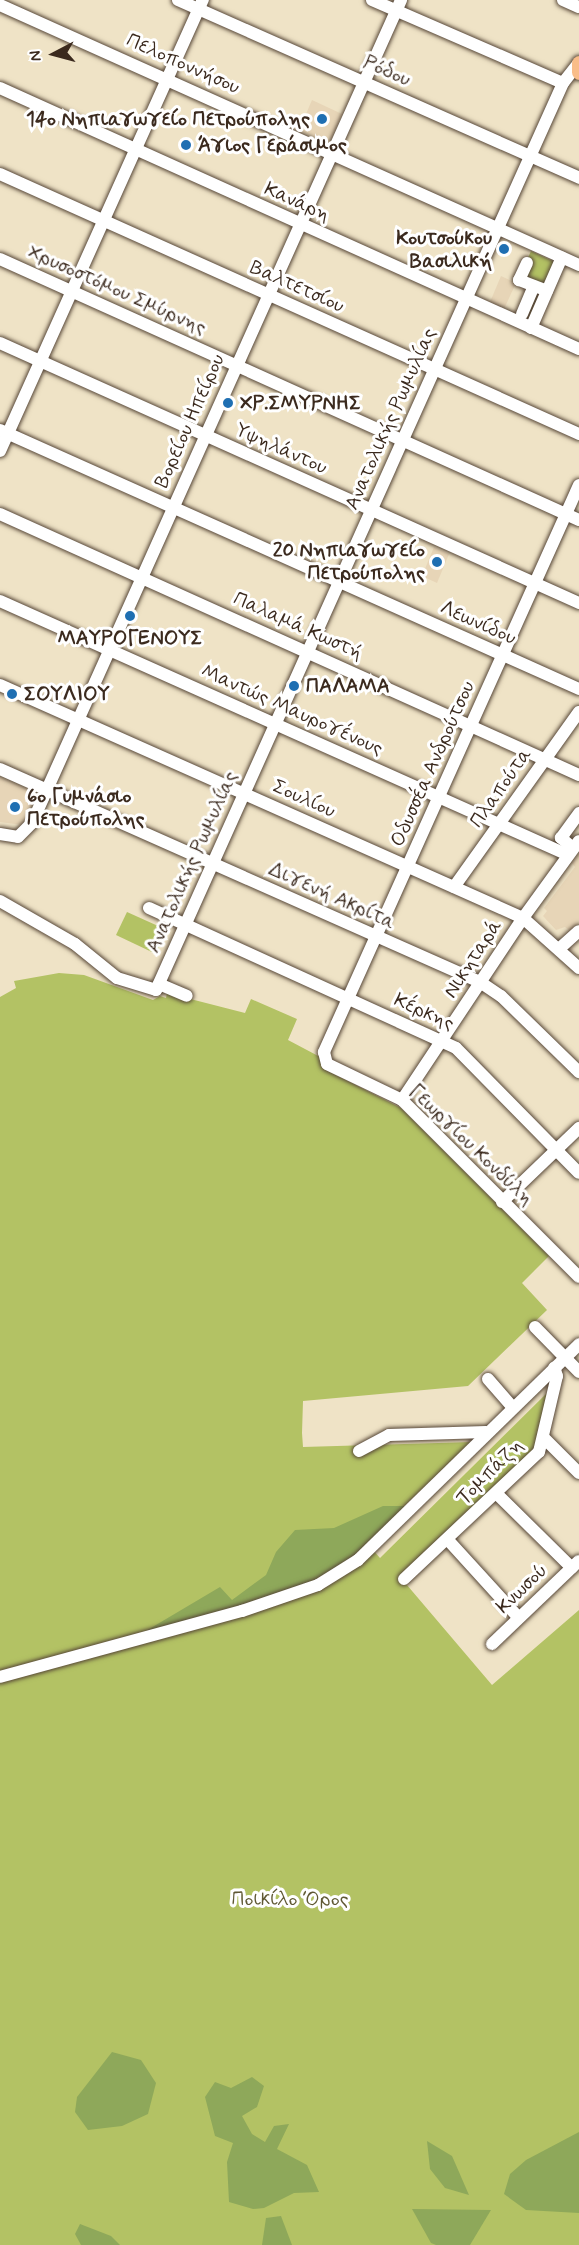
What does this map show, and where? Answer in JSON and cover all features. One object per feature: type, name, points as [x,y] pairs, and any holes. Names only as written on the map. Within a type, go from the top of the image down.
[{"type":"main road","points":[[579,64],[579,72]]},
{"type":"street","name":"Ρόδου","points":[[178,0],[201,5],[364,82],[579,178]]},
{"type":"street","points":[[372,0],[398,5],[563,83]]},
{"type":"street","points":[[563,0],[579,7]]},
{"type":"street","name":"Πελοποννήσου","points":[[0,5],[332,152],[579,265]]},
{"type":"street","points":[[0,451],[4,431],[40,362],[201,5]]},
{"type":"street","name":"Βορείου Ηπείρου","points":[[0,834],[18,837],[25,833],[46,790],[398,5]]},
{"type":"street","name":"Ανατολικής Ρωμυλίας","points":[[157,987],[563,83],[579,64]]},
{"type":"street","name":"Κανάρη","points":[[0,88],[135,151],[579,349]]},
{"type":"street","name":"Βαλτετσίου","points":[[0,174],[579,434]]},
{"type":"street","points":[[531,328],[562,257]]},
{"type":"street","name":"Χρυσοστόμου Σμύρνης","points":[[0,259],[579,519]]},
{"type":"street","points":[[527,263],[519,280],[547,291]]},
{"type":"street","points":[[522,314],[534,286]]},
{"type":"street","name":"Υψηλάντου","points":[[0,344],[579,603]]},
{"type":"street","name":"Λεωνίδου","points":[[4,431],[579,689]]},
{"type":"street","name":"Οδυσσέα Ανδρούτσου","points":[[324,1059],[579,485]]},
{"type":"street","name":"Παλαμά Κωστή","points":[[0,514],[579,775]]},
{"type":"street","name":"Μαντώς Μαυρογένους","points":[[0,601],[499,825],[574,848]]},
{"type":"street","name":"Σουλίου","points":[[0,685],[523,918],[560,948],[579,968]]},
{"type":"street","name":"Πλαπούτα","points":[[454,887],[579,712]]},
{"type":"street","name":"Διγενή Ακρίτα","points":[[0,769],[376,938],[480,982],[501,996],[579,1072]]},
{"type":"street","points":[[574,848],[561,838],[578,817]]},
{"type":"street","name":"Νικηταρά","points":[[402,1100],[523,918],[574,848]]},
{"type":"street","points":[[0,901],[75,944],[117,978],[187,996]]},
{"type":"street","name":"Κέρκης","points":[[149,908],[349,1000],[443,1040],[456,1048],[579,1173]]},
{"type":"street","points":[[560,948],[579,931]]},
{"type":"street","name":"Γεωργίου Κονδύλη","points":[[324,1059],[327,1064],[402,1100],[579,1277]]},
{"type":"street","points":[[502,1202],[579,1128]]},
{"type":"street","points":[[535,1327],[579,1372]]},
{"type":"street","points":[[0,1677],[242,1611],[318,1585],[358,1560],[486,1432],[579,1344]]},
{"type":"street","name":"Τομπάζη","points":[[405,1579],[540,1452],[545,1439],[557,1376],[554,1367]]},
{"type":"street","points":[[488,1379],[513,1408]]},
{"type":"street","points":[[359,1451],[389,1435],[486,1432]]},
{"type":"street","points":[[545,1439],[579,1473]]},
{"type":"street","points":[[497,1494],[575,1565]]},
{"type":"street","points":[[448,1540],[519,1618]]},
{"type":"street","name":"Κνωσού","points":[[492,1644],[575,1565]]},
{"type":"shaded area","name":"14ο Νηπιαγωγείο Πετρούπολης","points":[[312,100],[342,114],[329,144],[299,130]]},
{"type":"shaded area","points":[[501,276],[516,283],[504,309],[490,302]]},
{"type":"shaded area","name":"20 Νηπιαγωγείο Πετρούπολης","points":[[434,547],[449,554],[437,583],[422,576]]},
{"type":"shaded area","name":"6ο Γυμνάσιο Πετρούπολης","points":[[0,777],[38,793],[23,825],[0,822]]},
{"type":"shaded area","points":[[579,853],[579,923],[570,931],[565,927],[556,930],[543,916],[547,911],[544,908],[575,867],[572,863]]},
{"type":"green space","points":[[531,251],[557,263],[533,320],[520,315],[532,287],[518,280]]},
{"type":"green space","points":[[127,912],[167,930],[156,954],[116,935]]},
{"type":"green space","name":"Ποικίλο Όρος","points":[[59,973],[84,975],[153,1000],[160,996],[166,998],[167,993],[245,1013],[251,999],[297,1019],[288,1040],[322,1058],[322,1068],[401,1108],[549,1256],[522,1283],[547,1310],[468,1386],[303,1401],[302,1433],[303,1447],[472,1442],[366,1542],[380,1558],[548,1392],[536,1450],[401,1578],[492,1685],[579,1610],[579,2245],[0,2245],[0,997],[16,988],[14,981]]},
{"type":"green space","points":[[383,1506],[407,1506],[343,1566],[314,1584],[139,1635],[220,1587],[232,1600],[266,1575],[276,1552],[295,1530],[334,1528]]},
{"type":"green space","points":[[112,2052],[141,2060],[156,2083],[148,2114],[122,2126],[88,2130],[75,2112],[77,2097]]},
{"type":"green space","points":[[252,2077],[264,2086],[257,2107],[242,2116],[252,2134],[265,2142],[274,2126],[289,2124],[277,2149],[307,2165],[319,2192],[294,2193],[264,2208],[253,2209],[229,2202],[227,2162],[233,2143],[215,2136],[205,2097],[215,2082],[231,2088]]},
{"type":"green space","points":[[579,2132],[579,2213],[526,2210],[504,2194],[510,2174],[526,2160]]},
{"type":"green space","points":[[427,2141],[452,2156],[469,2195],[445,2188],[430,2169]]},
{"type":"green space","points":[[412,2209],[491,2210],[470,2245],[436,2245],[431,2243]]},
{"type":"green space","points":[[281,2216],[292,2245],[262,2245],[266,2218]]},
{"type":"green space","points":[[80,2224],[111,2236],[120,2245],[81,2245],[75,2234]]},
{"type":"place","name":"14ο Νηπιαγωγείο Πετρούπολης","points":[[322,119]]},
{"type":"place","name":"Άγιος Γεράσιμος","points":[[186,145]]},
{"type":"place","name":"Κουτσούκου Βασιλική","points":[[504,249]]},
{"type":"place","name":"ΧΡ.ΣΜΥΡΝΗΣ","points":[[228,403]]},
{"type":"place","name":"20 Νηπιαγωγείο Πετρούπολης","points":[[437,562]]},
{"type":"place","name":"ΜΑΥΡΟΓΕΝΟΥΣ","points":[[130,616]]},
{"type":"place","name":"ΠΑΛΑΜΑ","points":[[294,686]]},
{"type":"place","name":"ΣΟΥΛΙΟΥ","points":[[12,694]]},
{"type":"place","name":"6ο Γυμνάσιο Πετρούπολης","points":[[15,807]]}]
